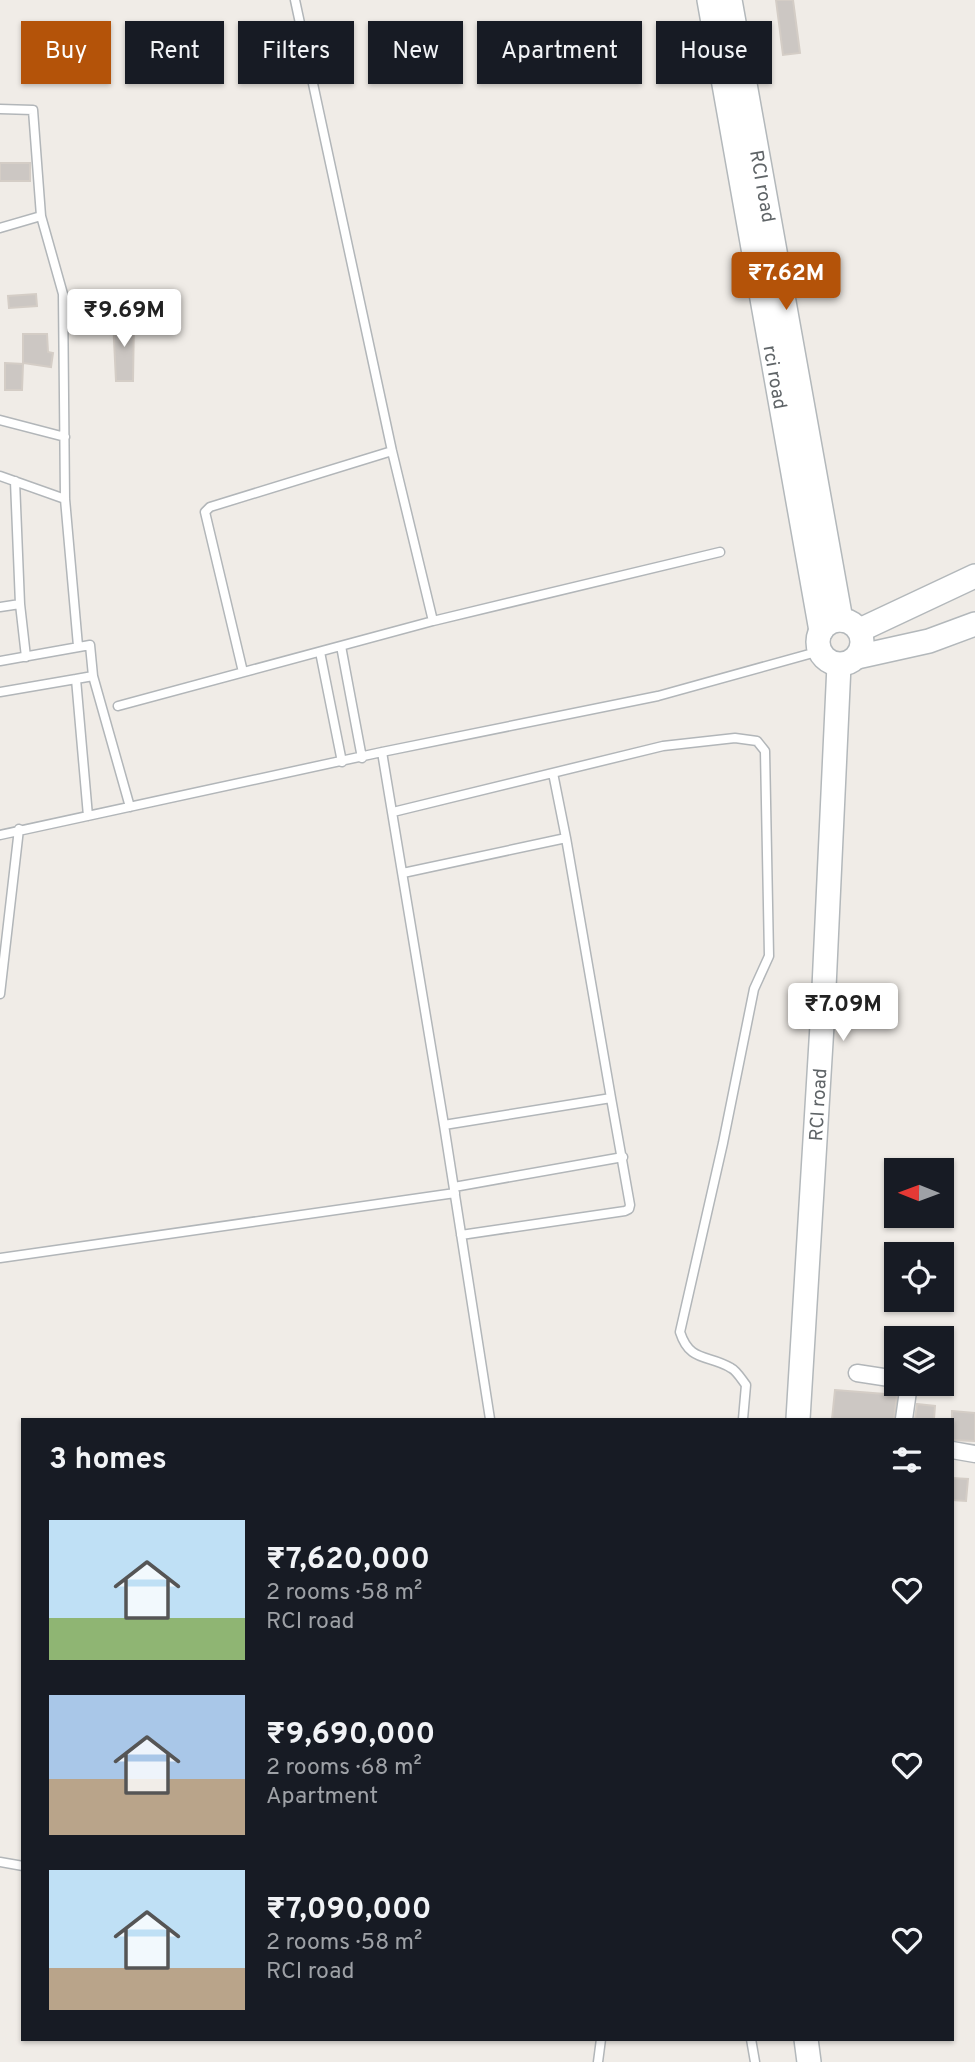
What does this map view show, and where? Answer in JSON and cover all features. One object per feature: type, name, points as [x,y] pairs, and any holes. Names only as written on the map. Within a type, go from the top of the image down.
[{"type":"main road","name":"rci road","points":[[709,0],[820,641]]},
{"type":"main road","name":"RCI road","points":[[730,0],[850,625]]},
{"type":"main road","points":[[975,576],[850,625],[833,621],[820,641],[829,662],[848,661],[929,641],[975,624]]},
{"type":"main road","points":[[848,661],[863,645],[850,625]]},
{"type":"main road","name":"RCI road","points":[[797,1418],[848,661]]},
{"type":"main road","points":[[806,2041],[809,2062]]},
{"type":"street","points":[[857,1373],[884,1377]]},
{"type":"street","points":[[904,1418],[907,1396]]},
{"type":"street","points":[[954,1450],[975,1454]]},
{"type":"lane","points":[[295,0],[392,451],[433,621]]},
{"type":"lane","points":[[0,109],[33,110],[41,216],[63,294],[65,499],[78,646]]},
{"type":"lane","points":[[0,228],[41,216]]},
{"type":"lane","points":[[0,420],[65,437]]},
{"type":"lane","points":[[243,672],[205,512],[210,507],[392,451]]},
{"type":"lane","points":[[0,476],[65,499]]},
{"type":"lane","points":[[15,481],[20,604],[26,656]]},
{"type":"lane","points":[[118,706],[433,621],[720,552]]},
{"type":"lane","points":[[0,607],[20,604]]},
{"type":"lane","points":[[0,835],[382,752],[659,696],[820,641]]},
{"type":"lane","points":[[0,661],[90,645],[93,677],[130,807]]},
{"type":"lane","points":[[341,646],[362,758]]},
{"type":"lane","points":[[320,652],[342,762]]},
{"type":"lane","points":[[0,692],[93,677]]},
{"type":"lane","points":[[76,679],[88,817]]},
{"type":"lane","points":[[393,812],[663,746],[735,738],[757,741],[765,751],[769,956],[754,989],[723,1143],[680,1332],[692,1354],[733,1368],[746,1385],[743,1418]]},
{"type":"lane","points":[[382,752],[490,1418]]},
{"type":"lane","points":[[461,1235],[625,1211],[630,1205],[553,773]]},
{"type":"lane","points":[[0,993],[19,829]]},
{"type":"lane","points":[[403,873],[566,838]]},
{"type":"lane","points":[[444,1125],[611,1098]]},
{"type":"lane","points":[[0,1258],[454,1190],[623,1157]]},
{"type":"lane","points":[[0,1862],[21,1866]]},
{"type":"lane","points":[[598,2062],[601,2041]]},
{"type":"lane","points":[[751,2041],[755,2062]]},
{"type":"building","points":[[776,0],[793,0],[800,53],[783,55]]},
{"type":"building","points":[[0,163],[30,163],[30,181],[0,181]]},
{"type":"building","points":[[36,294],[37,306],[9,308],[8,296]]},
{"type":"building","points":[[113,319],[134,319],[133,381],[116,381]]},
{"type":"building","points":[[23,334],[47,334],[48,352],[53,353],[51,367],[23,363]]},
{"type":"building","points":[[5,363],[23,364],[22,390],[5,390]]},
{"type":"building","points":[[835,1390],[897,1396],[894,1418],[832,1418]]},
{"type":"building","points":[[917,1404],[935,1406],[934,1418],[915,1418]]},
{"type":"building","points":[[952,1411],[975,1413],[975,1441],[954,1440]]},
{"type":"building","points":[[954,1478],[968,1479],[966,1501],[954,1500]]}]
